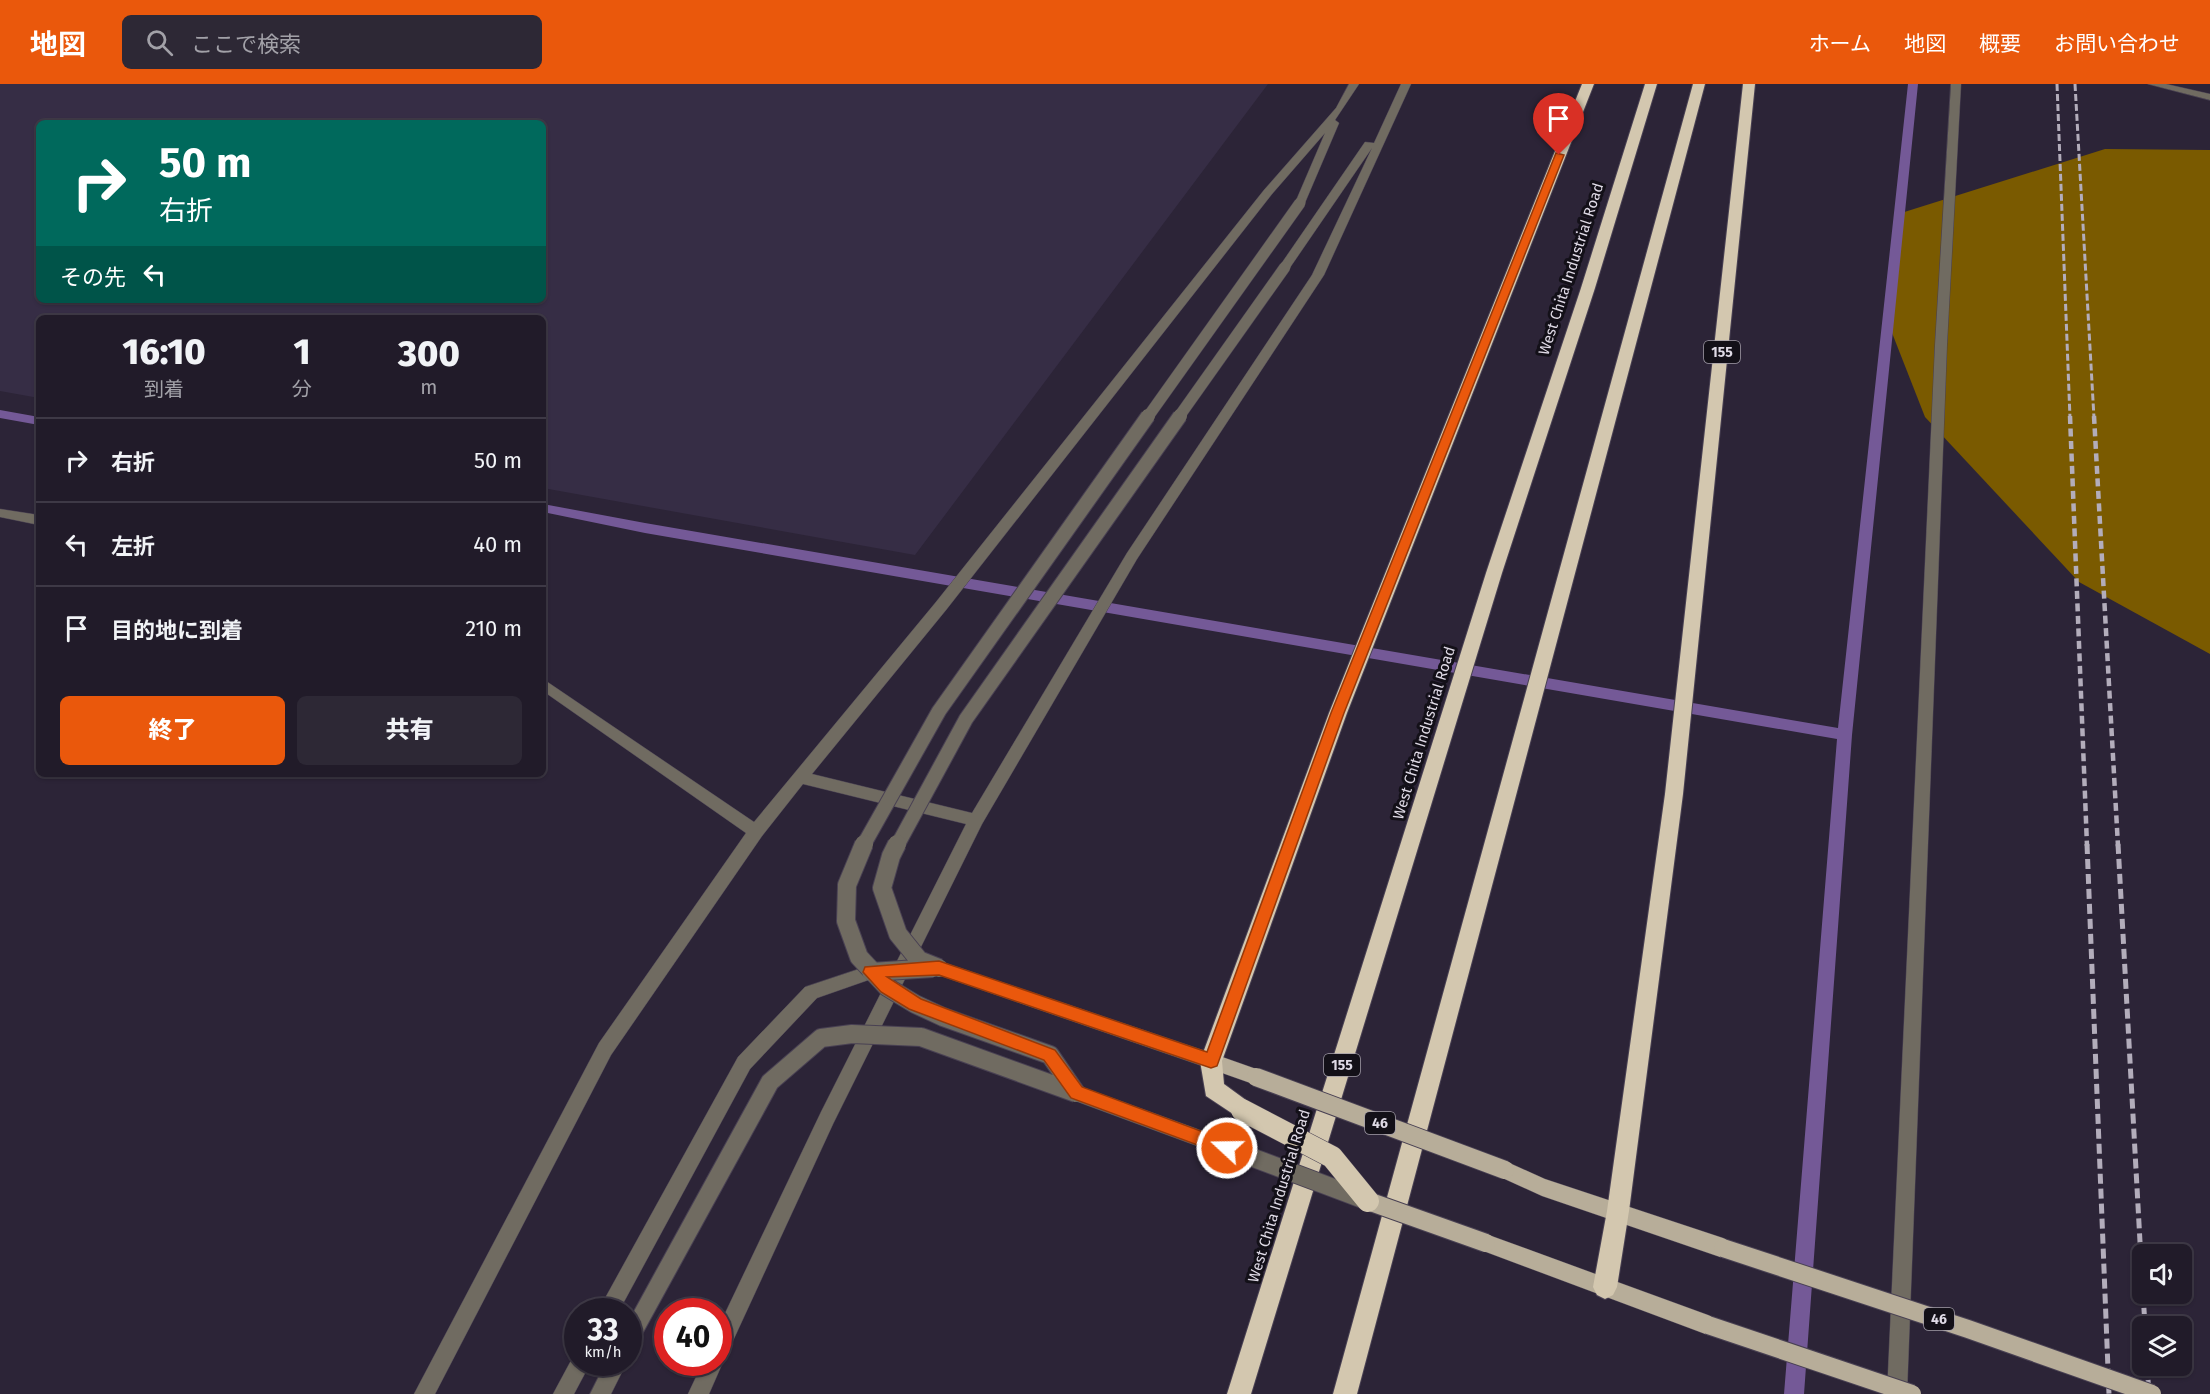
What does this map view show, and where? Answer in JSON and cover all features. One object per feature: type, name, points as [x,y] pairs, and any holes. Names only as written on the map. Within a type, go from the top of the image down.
[{"type":"highway","points":[[1368,1201],[1332,1157],[1242,1110],[1214,1089],[1211,1061],[1338,713],[1588,84]]},
{"type":"highway","name":"West Chita Industrial Road","points":[[1239,1394],[1494,573],[1588,288],[1651,84]]},
{"type":"highway","points":[[1345,1394],[1515,758],[1700,84]]},
{"type":"highway","name":"155","points":[[1605,1287],[1618,1211],[1674,794],[1749,84]]},
{"type":"main road","name":"46","points":[[1211,1061],[1505,1170],[1542,1187],[1968,1329],[2152,1394]]},
{"type":"main road","points":[[1368,1201],[1708,1325],[1912,1394]]},
{"type":"street","points":[[1076,1093],[1050,1055],[915,1004],[887,987],[859,957],[846,921],[847,885],[856,858],[939,711],[1300,203],[1340,110],[1354,84]]},
{"type":"street","points":[[732,1321],[827,1118],[976,820],[1132,556],[1318,275],[1391,112],[1406,84]]},
{"type":"street","points":[[1897,1394],[1941,345],[1956,84]]},
{"type":"street","points":[[2153,84],[2210,97]]},
{"type":"street","points":[[424,1394],[605,1049],[756,831],[802,778],[941,606],[1268,192],[1340,110]]},
{"type":"street","points":[[1211,1061],[919,960],[898,934],[882,888],[891,856],[966,719],[1285,267],[1391,112]]},
{"type":"street","points":[[0,513],[36,519]]},
{"type":"street","points":[[546,686],[756,831]]},
{"type":"street","points":[[802,778],[976,820]]},
{"type":"street","points":[[615,1298],[744,1063],[811,992],[871,972],[939,968]]},
{"type":"street","points":[[642,1315],[770,1082],[821,1038],[852,1034],[921,1037],[1368,1201]]},
{"type":"street","points":[[563,1394],[573,1376]]},
{"type":"street","points":[[600,1394],[610,1376]]},
{"type":"street","points":[[698,1394],[706,1376]]},
{"type":"shaded area","points":[[0,84],[1268,84],[915,555],[546,489],[546,315],[36,315],[36,397],[0,391]]},
{"type":"shaded area","points":[[2105,149],[2210,150],[2210,654],[2079,582],[1925,417],[1885,315],[1898,214]]},
{"type":"waterway","points":[[1845,735],[1913,84]]},
{"type":"waterway","points":[[0,414],[36,420]]},
{"type":"waterway","points":[[546,509],[645,528],[1845,735]]},
{"type":"waterway","points":[[1794,1394],[1845,735]]},
{"type":"railway","points":[[2057,84],[2070,418]]},
{"type":"railway","points":[[2075,84],[2094,418]]},
{"type":"railway","points":[[2070,416],[2087,846]]},
{"type":"railway","points":[[2094,416],[2118,846]]},
{"type":"railway","points":[[2087,844],[2109,1394]]},
{"type":"railway","points":[[2118,844],[2140,1244]]},
{"type":"railway","points":[[2144,1304],[2144,1316]]},
{"type":"railway","points":[[2148,1376],[2149,1394]]},
{"type":"route","points":[[1227,1148],[1076,1093],[1050,1055],[944,1017],[915,1004],[887,987],[871,972],[890,969],[939,968],[1211,1061],[1338,713],[1559,155]]}]
